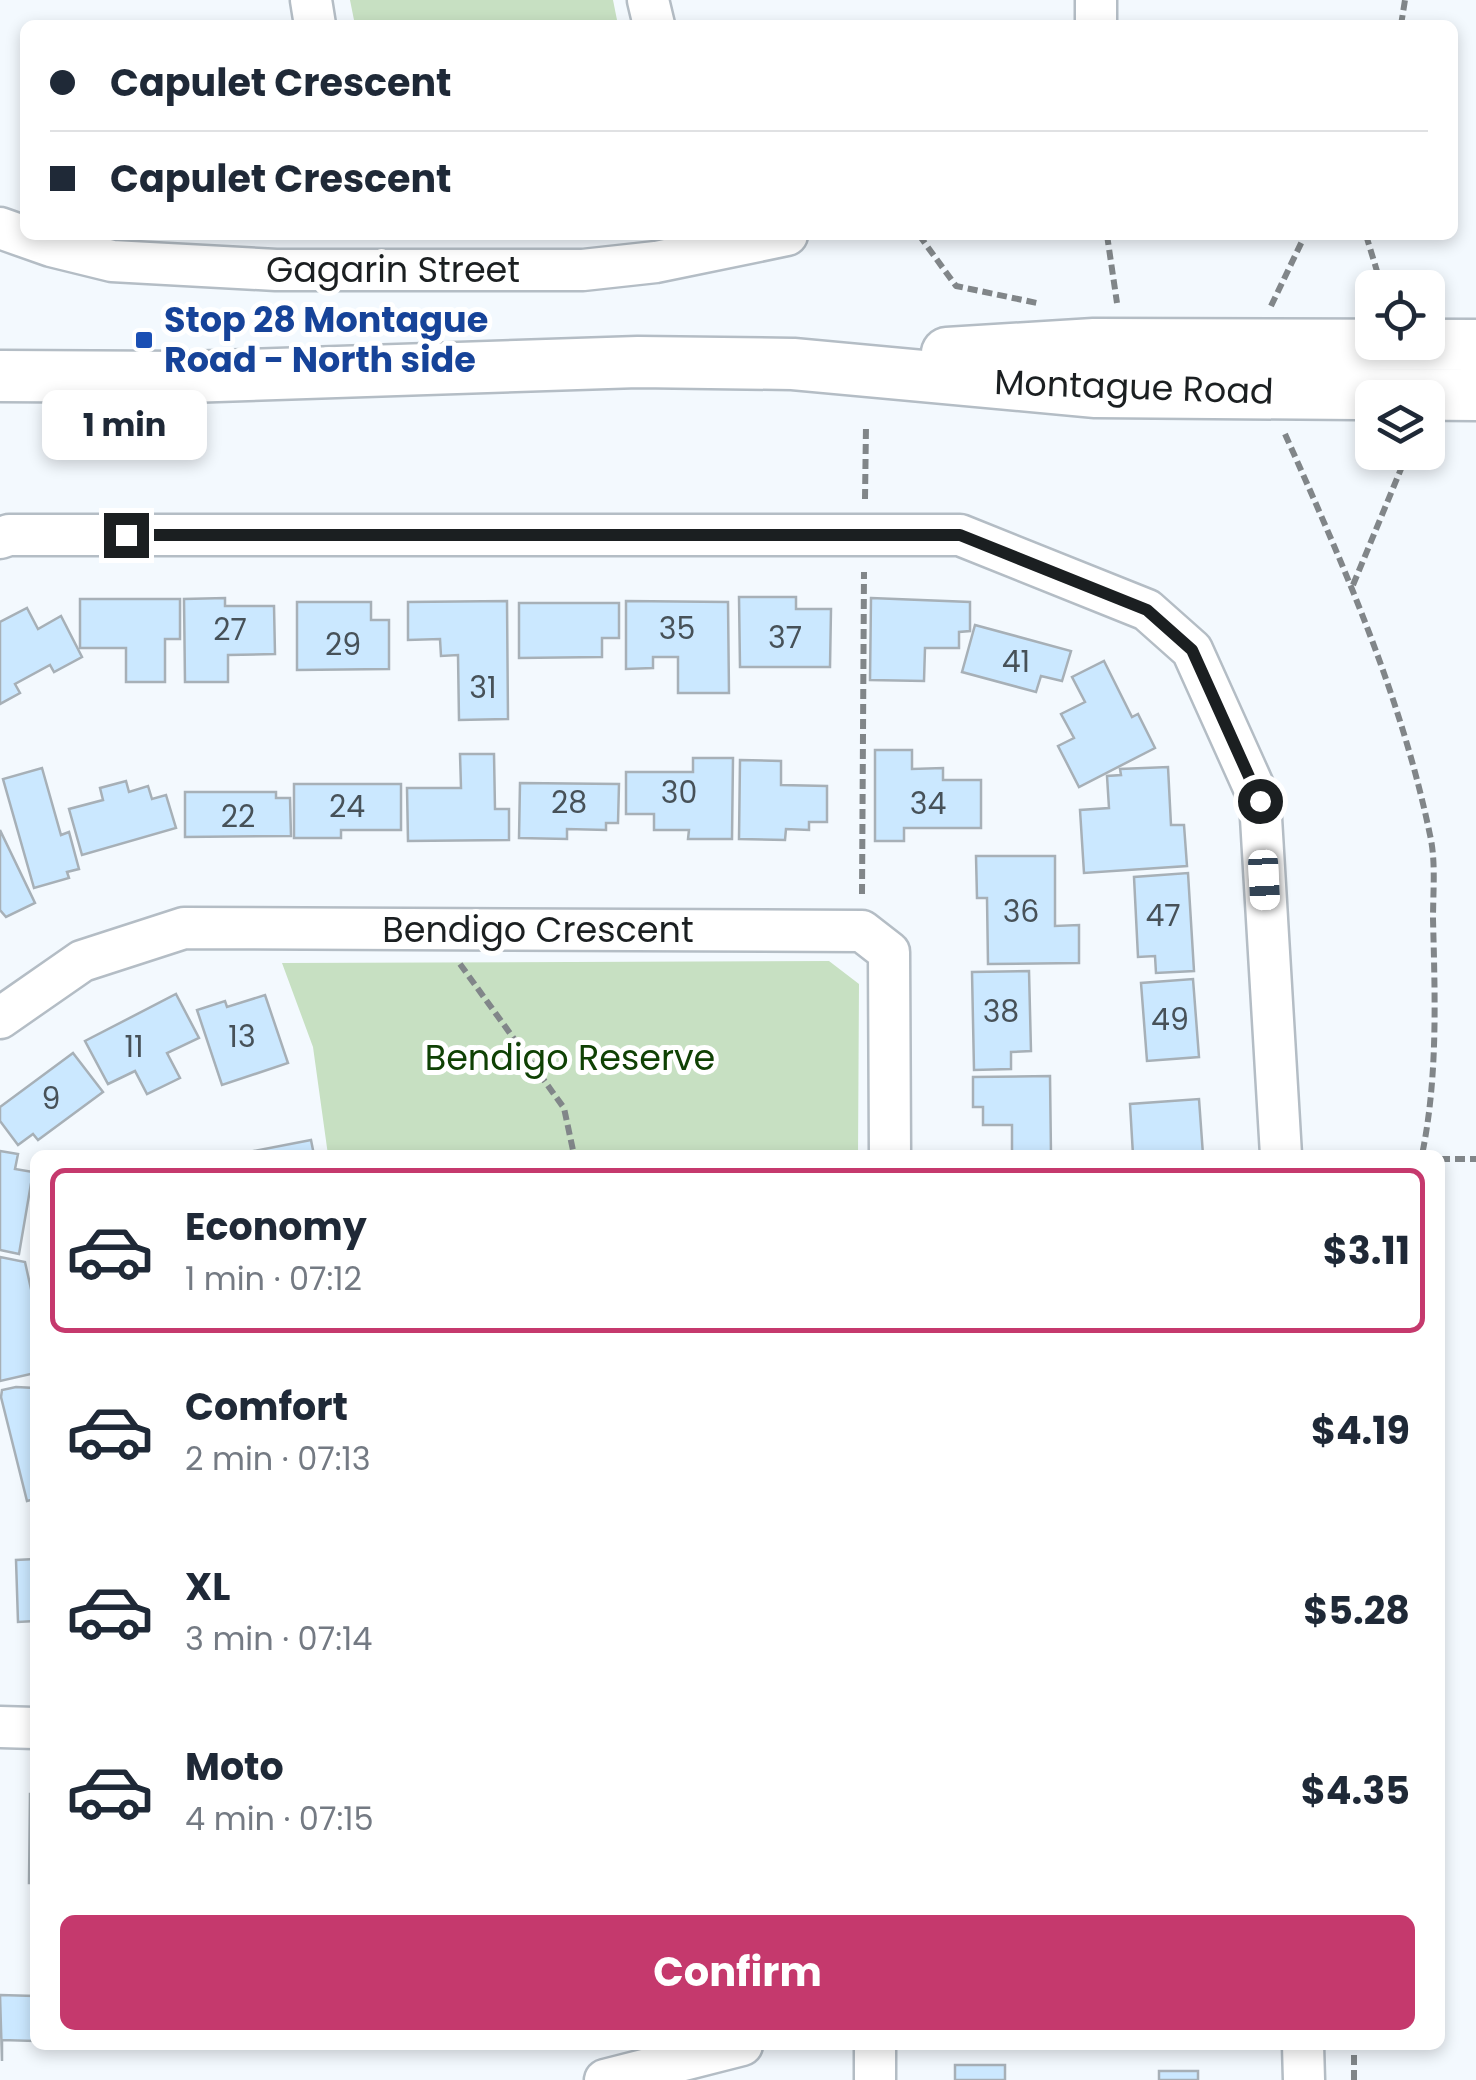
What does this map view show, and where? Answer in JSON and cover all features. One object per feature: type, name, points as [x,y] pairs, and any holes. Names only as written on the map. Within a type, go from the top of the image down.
[{"type":"main road","name":"Montague Road","points":[[793,364],[1094,344],[1476,345]]},
{"type":"main road","name":"Montague Road","points":[[0,376],[186,378],[638,362],[793,364],[1096,392],[1476,395]]},
{"type":"street","name":"Gagarin Street","points":[[34,240],[112,261],[276,270],[358,253],[582,270],[741,240]]},
{"type":"street","points":[[0,538],[960,535],[1147,610],[1192,650],[1260,801],[1280,1150]]},
{"type":"street","name":"Bendigo Crescent","points":[[0,1018],[82,960],[184,928],[862,930]]},
{"type":"street","points":[[862,930],[889,952],[890,1150]]},
{"type":"street","points":[[0,1728],[30,1728]]},
{"type":"street","points":[[605,2080],[722,2050]]},
{"type":"street","points":[[875,2050],[875,2080]]},
{"type":"street","points":[[1304,2050],[1304,2080]]},
{"type":"path","points":[[923,240],[956,286],[1047,306]]},
{"type":"path","points":[[1107,240],[1120,321]]},
{"type":"path","points":[[1256,344],[1302,240]]},
{"type":"path","points":[[1368,240],[1377,270]]},
{"type":"path","points":[[1266,393],[1352,586],[1402,729],[1432,840],[1436,1028],[1423,1150]]},
{"type":"path","points":[[862,930],[866,426]]},
{"type":"path","points":[[1352,586],[1400,470]]},
{"type":"path","points":[[436,931],[564,1108],[573,1150]]},
{"type":"path","points":[[1445,1159],[1476,1159]]},
{"type":"path","points":[[1354,2050],[1354,2080]]},
{"type":"green space","points":[[350,0],[613,0],[617,20],[354,20]]},
{"type":"green space","name":"Bendigo Reserve","points":[[829,961],[859,984],[858,1150],[327,1150],[313,1047],[282,963]]},
{"type":"building","points":[[739,597],[796,597],[796,609],[831,609],[830,667],[740,667]]},
{"type":"building","points":[[225,598],[225,606],[274,606],[275,654],[228,655],[228,682],[185,682],[184,599]]},
{"type":"building","points":[[871,598],[970,602],[970,631],[959,632],[959,648],[925,648],[924,681],[870,680]]},
{"type":"building","points":[[80,599],[180,599],[180,639],[165,639],[165,682],[126,682],[126,648],[80,648]]},
{"type":"building","points":[[507,601],[508,719],[459,720],[458,655],[441,656],[440,639],[408,640],[408,602]]},
{"type":"building","points":[[626,601],[728,602],[729,693],[678,693],[678,657],[653,657],[653,668],[626,669]]},
{"type":"building","points":[[297,602],[371,602],[371,620],[389,620],[389,669],[297,670]]},
{"type":"building","points":[[519,603],[619,603],[619,638],[602,638],[602,657],[519,658]]},
{"type":"building","points":[[27,608],[38,629],[61,616],[82,657],[54,672],[50,665],[15,684],[20,693],[0,704],[0,622]]},
{"type":"building","points":[[975,625],[1071,651],[1062,681],[1041,676],[1036,692],[962,672]]},
{"type":"building","points":[[1104,661],[1132,717],[1138,714],[1155,748],[1079,787],[1058,746],[1074,738],[1061,714],[1085,702],[1072,677]]},
{"type":"building","points":[[875,750],[912,750],[912,769],[943,768],[943,780],[981,780],[981,828],[904,828],[904,841],[875,841]]},
{"type":"building","points":[[460,754],[494,754],[495,809],[509,809],[509,840],[408,841],[407,788],[461,788]]},
{"type":"building","points":[[693,758],[733,758],[732,839],[688,839],[689,830],[654,830],[654,814],[626,814],[626,772],[693,772]]},
{"type":"building","points":[[740,760],[781,761],[781,785],[827,786],[827,822],[809,822],[809,830],[786,829],[785,840],[739,839]]},
{"type":"building","points":[[1168,767],[1171,825],[1184,825],[1187,866],[1084,873],[1080,810],[1109,808],[1107,776],[1121,775],[1120,769]]},
{"type":"building","points":[[42,768],[61,835],[69,832],[79,869],[67,872],[69,878],[34,888],[3,779]]},
{"type":"building","points":[[126,781],[129,792],[148,786],[152,799],[166,795],[176,828],[82,855],[69,809],[103,800],[100,788]]},
{"type":"building","points":[[520,783],[619,784],[618,823],[606,823],[606,830],[567,829],[567,839],[519,838]]},
{"type":"building","points":[[294,784],[401,784],[401,830],[341,830],[341,838],[294,838]]},
{"type":"building","points":[[185,792],[276,792],[276,798],[290,798],[291,836],[185,837]]},
{"type":"building","points":[[0,830],[35,903],[6,917],[0,910]]},
{"type":"building","points":[[976,856],[1055,856],[1055,926],[1079,925],[1079,963],[988,964],[987,898],[977,898]]},
{"type":"building","points":[[1188,873],[1194,971],[1156,973],[1155,956],[1138,957],[1134,877]]},
{"type":"building","points":[[1029,971],[1031,1051],[1011,1052],[1011,1069],[974,1070],[972,972]]},
{"type":"building","points":[[1193,979],[1199,1057],[1147,1061],[1141,983]]},
{"type":"building","points":[[176,994],[199,1038],[167,1053],[180,1078],[147,1094],[135,1071],[108,1084],[85,1041]]},
{"type":"building","points":[[265,995],[288,1063],[222,1085],[197,1010],[225,1001],[227,1007]]},
{"type":"building","points":[[73,1053],[103,1092],[38,1140],[33,1134],[18,1145],[0,1121],[0,1107]]},
{"type":"building","points":[[1050,1076],[1051,1150],[1012,1150],[1012,1125],[983,1125],[983,1107],[973,1107],[973,1077]]},
{"type":"building","points":[[1199,1099],[1203,1150],[1133,1150],[1130,1104]]},
{"type":"building","points":[[311,1140],[313,1150],[259,1150]]},
{"type":"building","points":[[0,1151],[18,1154],[15,1169],[30,1172],[30,1190],[19,1254],[0,1250]]},
{"type":"building","points":[[0,1257],[25,1262],[30,1284],[30,1374],[0,1381]]},
{"type":"building","points":[[30,1388],[27,1501],[1,1397],[2,1390]]},
{"type":"building","points":[[30,1559],[30,1621],[18,1622],[16,1560]]},
{"type":"building","points":[[0,1995],[30,1996],[30,2041],[2,2040],[2,2061]]},
{"type":"building","points":[[955,2065],[1005,2065],[1005,2080],[955,2080]]},
{"type":"building","points":[[1159,2071],[1198,2071],[1198,2080],[1159,2080]]},
{"type":"place","name":"Stop 28 Montague Road - North side","points":[[144,340]]},
{"type":"route","points":[[126,535],[960,535],[1147,610],[1192,650],[1260,801]]}]
